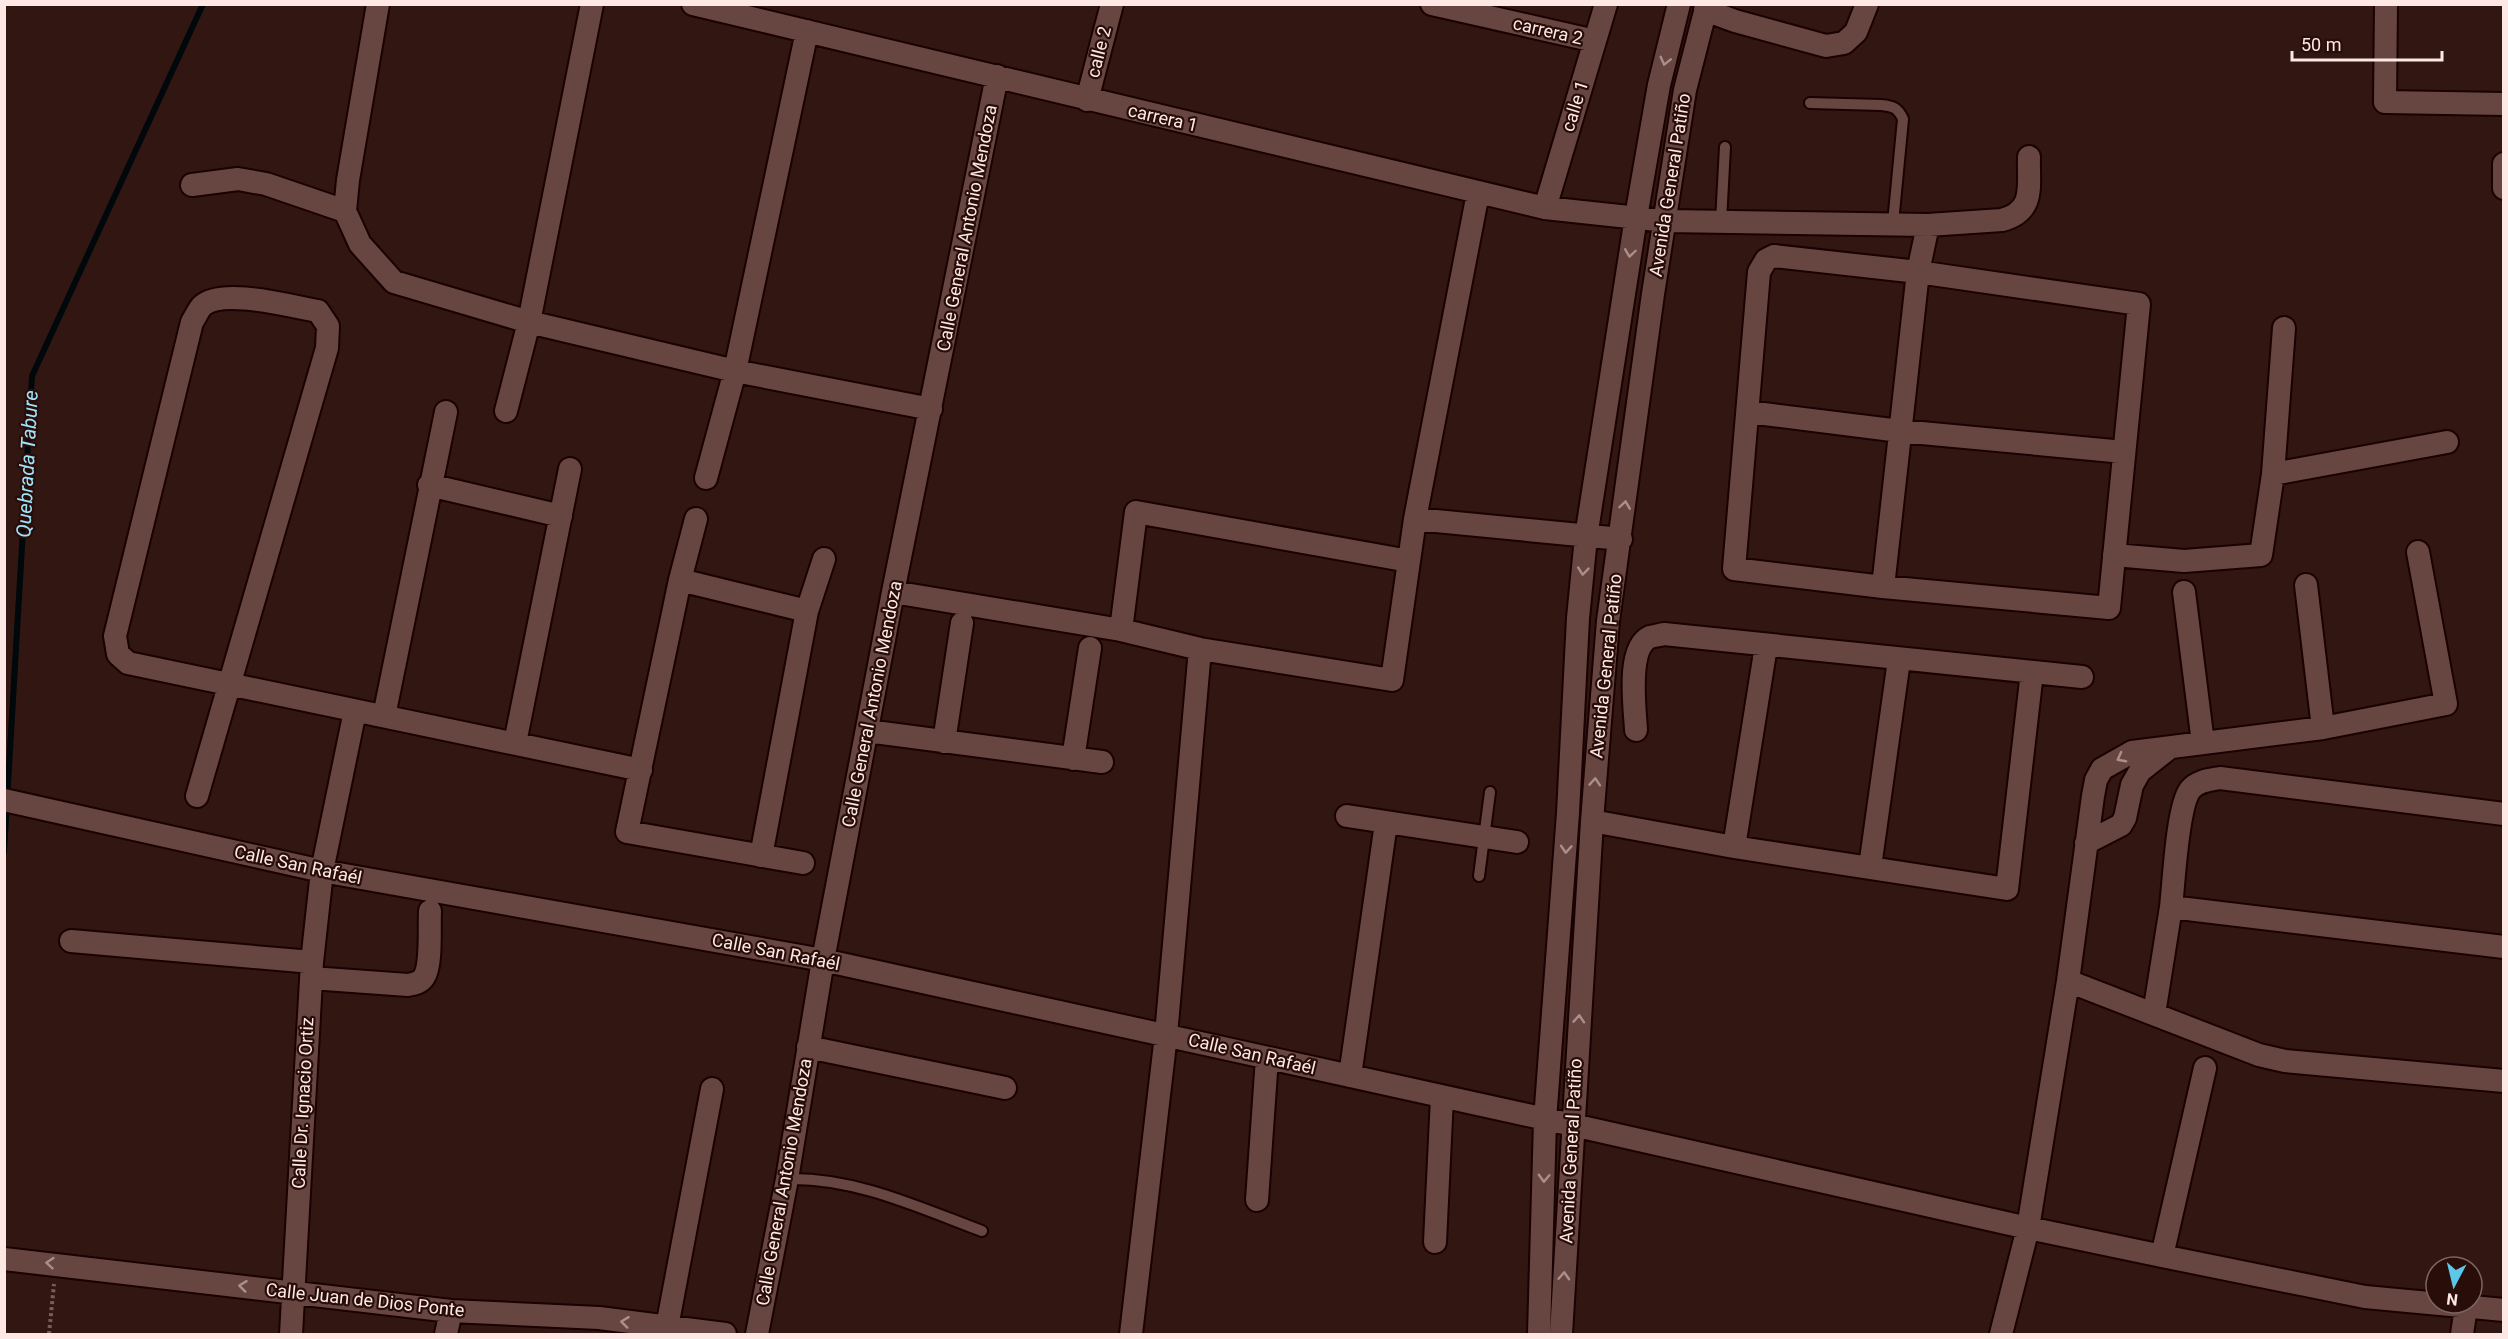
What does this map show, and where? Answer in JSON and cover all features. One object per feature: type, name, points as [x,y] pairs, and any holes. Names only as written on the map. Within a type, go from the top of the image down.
[{"type":"street","points":[[378,4],[348,180],[345,211],[360,244],[394,282],[529,322],[735,371],[931,409]]},
{"type":"street","points":[[506,411],[529,322],[592,4]]},
{"type":"street","name":"carrera 1","points":[[693,4],[1545,208],[1666,221],[1928,225],[2002,220],[2014,217],[2028,202],[2029,157]]},
{"type":"street","name":"calle 2","points":[[1087,100],[1112,4]]},
{"type":"street","name":"carrera 2","points":[[1432,4],[1594,41]]},
{"type":"street","name":"calle 1","points":[[1545,208],[1606,4]]},
{"type":"street","name":"Avenida General Patiño","points":[[1539,1335],[1545,1120],[1568,825],[1578,618],[1586,537],[1659,85],[1679,4]]},
{"type":"street","points":[[1706,7],[1735,21],[1826,46],[1844,43],[1856,32],[1867,4]]},
{"type":"street","points":[[2386,4],[2385,102],[2504,104]]},
{"type":"street","name":"Avenida General Patiño","points":[[1561,1335],[1592,821],[1608,621],[1653,294],[1685,90],[1706,7]]},
{"type":"street","points":[[706,478],[735,371],[807,31]]},
{"type":"street","name":"Calle General Antonio Mendoza","points":[[757,1335],[787,1179],[823,960],[893,592],[998,76]]},
{"type":"street","points":[[2504,164],[2504,188]]},
{"type":"street","points":[[192,185],[238,178],[266,184],[345,211]]},
{"type":"street","points":[[893,592],[1121,630],[1200,649],[1392,680],[1414,519],[1478,193]]},
{"type":"street","points":[[1883,587],[1918,272],[1928,225]]},
{"type":"street","points":[[1774,256],[1791,257],[1918,272],[2139,304],[2109,608],[1883,587],[1734,569],[1759,272],[1766,260],[1774,256]]},
{"type":"street","points":[[197,796],[231,684],[327,348],[328,326],[318,311],[243,298],[218,298],[202,306],[192,322],[115,636],[118,654],[128,663],[231,684],[355,711],[515,743],[641,770]]},
{"type":"street","points":[[2114,555],[2184,561],[2261,555],[2273,474],[2284,328]]},
{"type":"street","points":[[1748,411],[1900,431],[2124,452]]},
{"type":"street","points":[[384,716],[429,485],[446,412]]},
{"type":"street","points":[[2273,474],[2447,442]]},
{"type":"street","points":[[515,743],[570,469]]},
{"type":"street","points":[[429,485],[561,516]]},
{"type":"street","points":[[1121,630],[1136,512],[1409,561]]},
{"type":"street","points":[[696,519],[680,580],[627,832],[803,864]]},
{"type":"street","points":[[1414,519],[1621,539]]},
{"type":"street","points":[[2001,1335],[2028,1228],[2068,981],[2096,780],[2102,769],[2132,752],[2323,728],[2446,704],[2418,552]]},
{"type":"street","points":[[761,856],[807,611],[824,559]]},
{"type":"street","points":[[680,580],[807,611]]},
{"type":"street","points":[[2306,585],[2323,728]]},
{"type":"street","points":[[2184,592],[2203,743]]},
{"type":"street","points":[[944,742],[962,623]]},
{"type":"street","points":[[1636,730],[1635,661],[1640,647],[1649,638],[1664,634],[1899,660],[2082,676]]},
{"type":"street","points":[[1734,847],[1766,645]]},
{"type":"street","points":[[1073,759],[1090,648]]},
{"type":"street","points":[[1131,1335],[1166,1035],[1200,649]]},
{"type":"street","points":[[1870,867],[1899,660]]},
{"type":"street","points":[[1592,821],[1734,847],[2007,889],[2032,672]]},
{"type":"street","name":"Calle Dr. Ignacio Ortiz","points":[[291,1335],[311,970],[322,871],[355,711]]},
{"type":"street","points":[[867,731],[1102,762]]},
{"type":"street","points":[[2086,843],[2121,825],[2125,818],[2132,785],[2140,771],[2170,748]]},
{"type":"street","points":[[2154,1014],[2171,907],[2183,806],[2190,790],[2203,781],[2220,778],[2504,814]]},
{"type":"street","name":"Calle San Rafaél","points":[[4,800],[322,871],[823,960],[2028,1228],[2366,1297],[2424,1303]]},
{"type":"street","points":[[1347,816],[1517,842]]},
{"type":"street","points":[[1350,1076],[1386,823]]},
{"type":"street","points":[[2171,907],[2504,947]]},
{"type":"street","points":[[71,941],[311,970],[408,985],[418,983],[428,968],[430,911]]},
{"type":"street","points":[[2068,981],[2259,1055],[2285,1061],[2504,1081]]},
{"type":"street","points":[[808,1047],[1005,1088]]},
{"type":"street","points":[[1257,1200],[1267,1058]]},
{"type":"street","points":[[2162,1256],[2205,1068]]},
{"type":"street","points":[[668,1327],[712,1089]]},
{"type":"street","points":[[1435,1242],[1442,1096]]},
{"type":"street","name":"Calle Juan de Dios Ponte","points":[[4,1259],[56,1263],[451,1311],[596,1326],[668,1327],[725,1335]]},
{"type":"street","name":"Calle San Rafaél","points":[[2484,1308],[2504,1310]]},
{"type":"street","points":[[446,1335],[451,1311]]},
{"type":"street","points":[[2462,1335],[2465,1315]]},
{"type":"lane","points":[[1810,103],[1893,106],[1900,111],[1903,119],[1893,223]]},
{"type":"lane","points":[[1721,221],[1725,147]]},
{"type":"lane","points":[[1479,876],[1490,792]]},
{"type":"lane","points":[[787,1179],[825,1180],[885,1195],[982,1231]]},
{"type":"path","points":[[49,1335],[56,1263]]},
{"type":"waterway","name":"Quebrada Tabure","points":[[4,852],[32,376],[203,4]]}]
